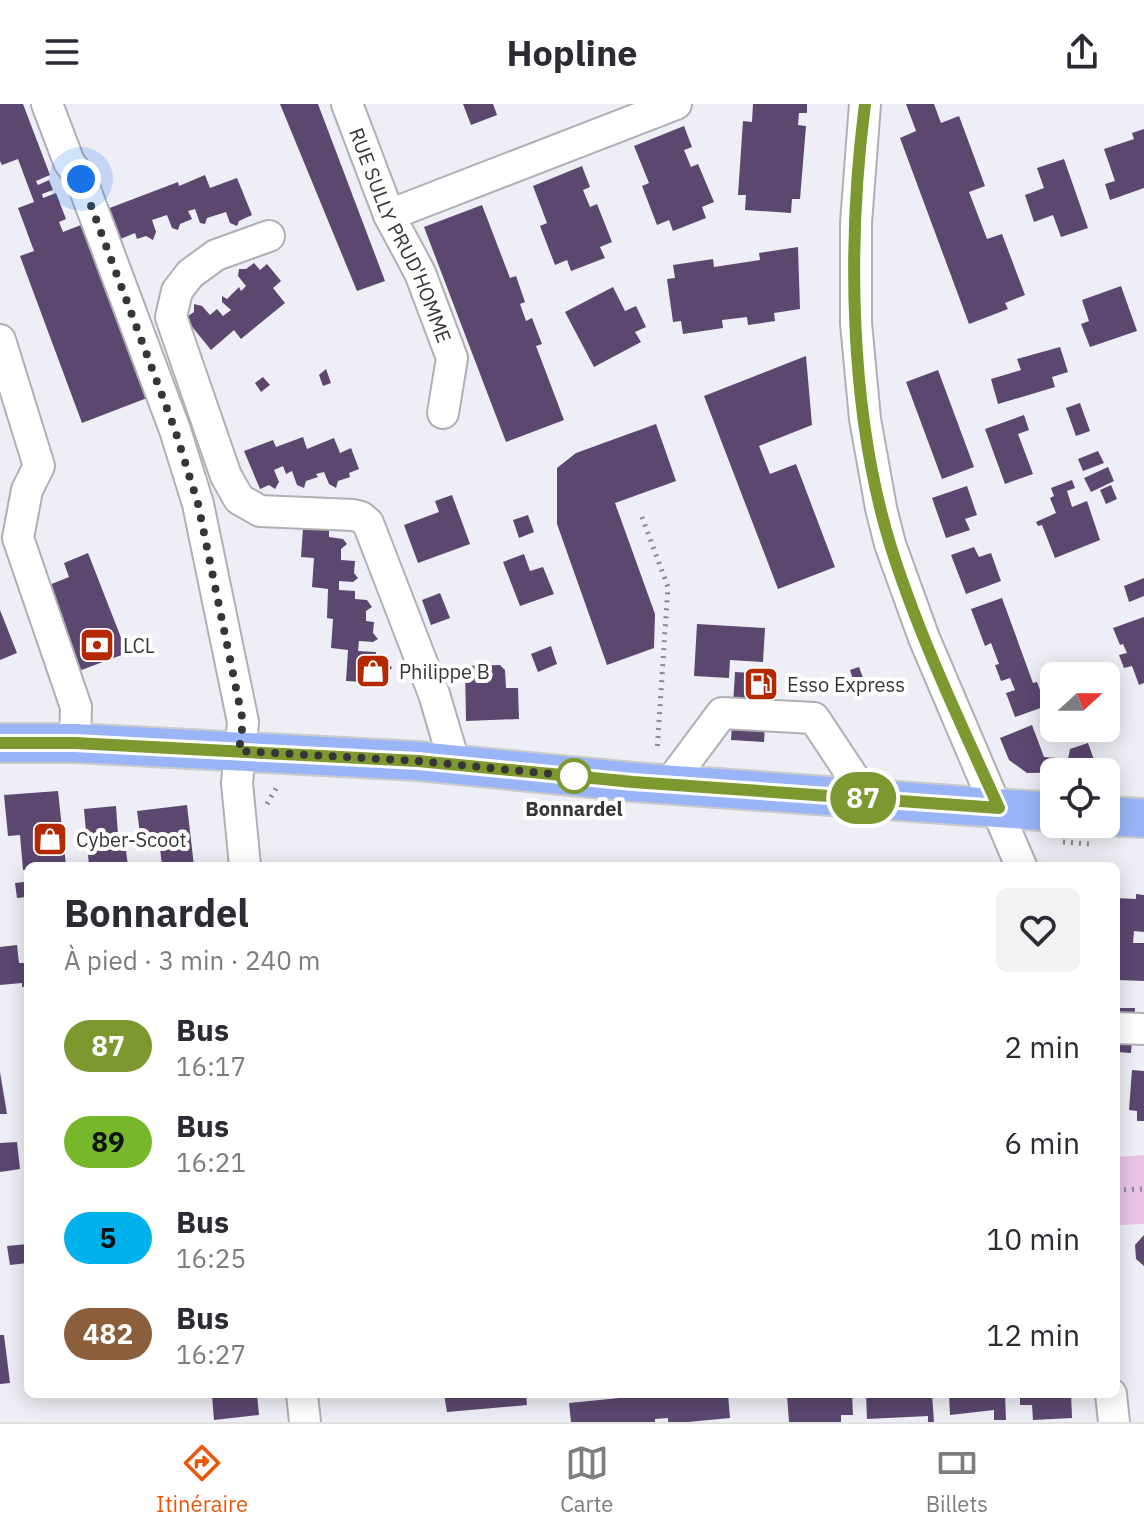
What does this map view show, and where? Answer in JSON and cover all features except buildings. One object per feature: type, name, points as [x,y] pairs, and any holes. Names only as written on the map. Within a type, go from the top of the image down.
[{"type":"main road","points":[[0,743],[75,743],[455,765],[1040,811]]},
{"type":"main road","points":[[1120,817],[1144,818]]},
{"type":"street","points":[[47,104],[69,162],[81,179],[175,430],[198,504],[243,722],[237,783],[245,862]]},
{"type":"street","name":"RUE SULLY PRUD'HOMME","points":[[347,104],[389,215],[420,273],[452,358],[443,413]]},
{"type":"street","name":"RUE SULLY PRUD'HOMME","points":[[389,215],[676,104]]},
{"type":"street","points":[[865,104],[855,267],[860,372],[875,482],[890,544],[924,638],[1019,862]]},
{"type":"street","points":[[269,236],[216,255],[190,274],[177,291],[171,317],[205,421],[226,476],[239,499],[260,511],[353,515],[368,523],[434,694],[455,765]]},
{"type":"street","points":[[0,340],[39,466],[27,490],[18,538],[76,707],[75,743]]},
{"type":"street","points":[[657,783],[722,713],[814,718],[867,798]]},
{"type":"street","points":[[1120,1028],[1144,1029]]},
{"type":"street","points":[[302,1398],[305,1422]]},
{"type":"street","points":[[1111,1398],[1114,1422]]},
{"type":"path","points":[[642,517],[668,587],[656,753],[657,783]]},
{"type":"path","points":[[1120,1190],[1144,1189]]},
{"type":"shaded area","points":[[1144,1155],[1144,1224],[1120,1225],[1120,1157]]},
{"type":"bus line","name":"87","points":[[0,743],[75,743],[418,761],[633,782],[999,808],[924,638],[890,544],[873,470],[856,323],[856,223],[865,104]]},
{"type":"place","name":"LCL","points":[[97,645]]},
{"type":"place","name":"Philippe B","points":[[373,671]]},
{"type":"place","name":"Esso Express","points":[[761,684]]},
{"type":"place","name":"Bonnardel","points":[[574,776]]},
{"type":"place","name":"Cyber-Scoot","points":[[50,839]]},
{"type":"route","points":[[81,179],[175,430],[198,504],[243,722],[239,751],[418,761],[584,777],[574,776]]}]
